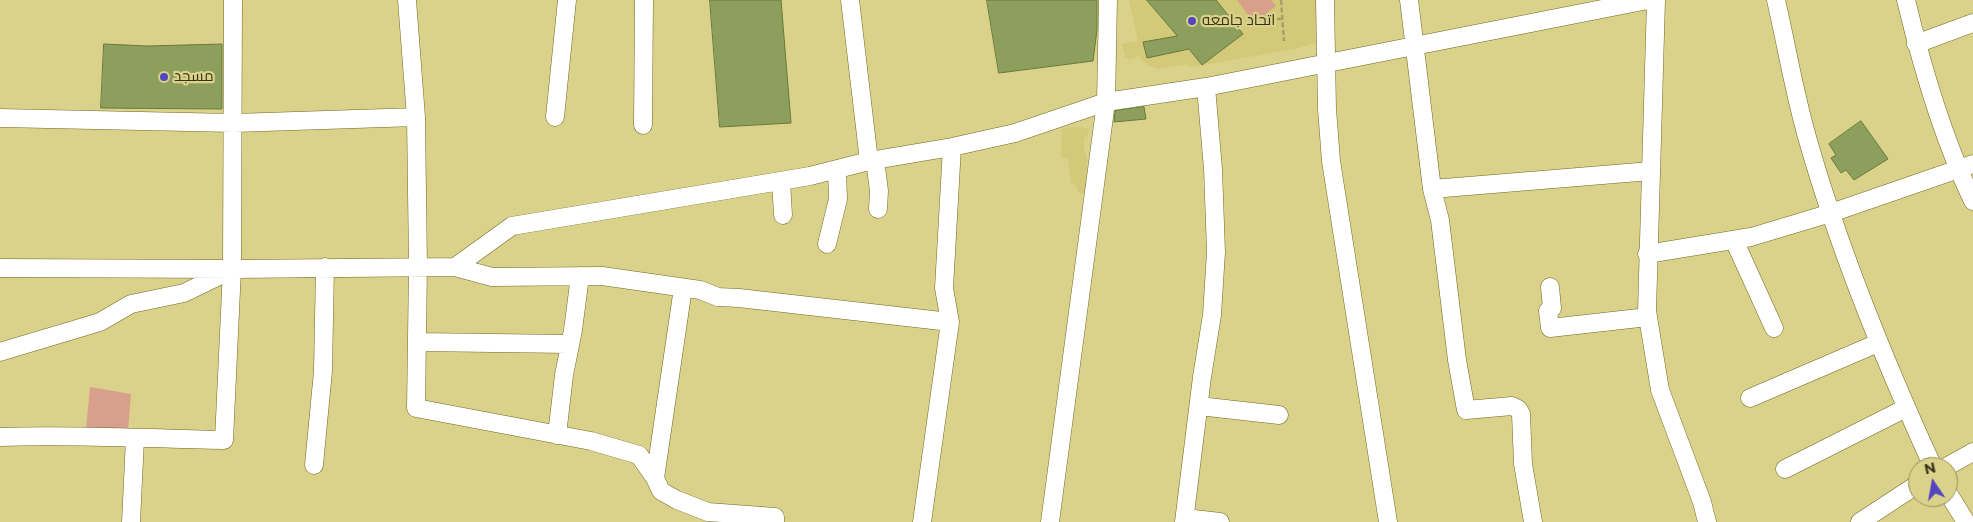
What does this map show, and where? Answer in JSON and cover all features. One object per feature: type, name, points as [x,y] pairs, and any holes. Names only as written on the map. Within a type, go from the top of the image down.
[{"type":"street","points":[[0,437],[64,435],[135,439],[224,440],[232,269],[234,0]]},
{"type":"street","points":[[408,0],[416,117],[418,266],[416,408],[592,441],[639,455],[655,478],[661,491],[707,517],[775,517],[775,522]]},
{"type":"street","points":[[555,117],[567,0]]},
{"type":"street","points":[[643,125],[644,0]]},
{"type":"street","points":[[850,0],[872,160],[879,191],[878,209]]},
{"type":"street","points":[[1050,522],[1106,102],[1108,0]]},
{"type":"street","points":[[1324,0],[1330,161],[1388,522]]},
{"type":"street","points":[[1409,0],[1432,189],[1440,220],[1457,360],[1466,410],[1512,406],[1518,409],[1521,414],[1523,464],[1533,522]]},
{"type":"street","points":[[455,267],[512,226],[810,176],[872,160],[952,147],[1022,131],[1106,102],[1206,87],[1648,0]]},
{"type":"street","points":[[1656,0],[1647,254],[1648,317],[1660,390],[1702,502],[1707,522]]},
{"type":"street","points":[[1776,0],[1808,143],[1831,213],[1878,342],[1928,457]]},
{"type":"street","points":[[1906,0],[1916,44],[1965,167],[1973,201]]},
{"type":"street","points":[[1916,44],[1973,23]]},
{"type":"street","points":[[1206,87],[1213,169],[1216,252],[1212,315],[1199,406],[1186,521],[1220,522]]},
{"type":"street","points":[[0,118],[234,124],[416,117]]},
{"type":"street","points":[[922,522],[950,322],[944,288],[952,147]]},
{"type":"street","points":[[1647,254],[1750,237],[1831,213],[1965,167]]},
{"type":"street","points":[[827,244],[838,199],[837,169]]},
{"type":"street","points":[[1432,189],[1651,171]]},
{"type":"street","points":[[781,181],[783,215]]},
{"type":"street","points":[[1734,240],[1774,328]]},
{"type":"street","points":[[314,465],[323,371],[325,267]]},
{"type":"street","points":[[0,268],[232,269],[455,267],[492,277],[602,276],[700,290],[718,297],[950,322]]},
{"type":"street","points":[[0,352],[100,322],[131,304],[184,293],[232,269]]},
{"type":"street","points":[[557,435],[580,276]]},
{"type":"street","points":[[1550,287],[1552,308],[1548,311],[1550,328],[1648,317]]},
{"type":"street","points":[[655,478],[683,288]]},
{"type":"street","points":[[417,342],[569,344]]},
{"type":"street","points":[[1750,398],[1878,342]]},
{"type":"street","points":[[1199,406],[1280,415]]},
{"type":"street","points":[[1785,468],[1906,408]]},
{"type":"street","points":[[131,522],[135,439]]},
{"type":"street","points":[[1958,460],[1973,452]]},
{"type":"street","points":[[1860,522],[1908,491]]},
{"type":"street","points":[[1957,507],[1966,522]]},
{"type":"path","points":[[1281,0],[1284,41]]},
{"type":"path","points":[[1264,15],[1268,19],[1282,19]]},
{"type":"shaded area","points":[[1129,0],[1317,0],[1317,42],[1295,49],[1191,67],[1187,64],[1158,69],[1147,65],[1139,56],[1130,60],[1125,57],[1122,44],[1138,41]]},
{"type":"shaded area","points":[[1237,0],[1271,0],[1276,6],[1254,23]]},
{"type":"shaded area","points":[[1076,127],[1089,129],[1088,136],[1084,138],[1084,149],[1087,159],[1086,194],[1080,194],[1075,185],[1071,183],[1068,158],[1061,157],[1062,129]]},
{"type":"shaded area","points":[[90,387],[131,394],[128,431],[86,429]]},
{"type":"building","points":[[710,0],[781,0],[791,123],[720,127]]},
{"type":"building","points":[[987,0],[1097,0],[1097,30],[1093,61],[999,73]]},
{"type":"building","points":[[1147,0],[1216,0],[1243,34],[1202,65],[1189,49],[1147,58],[1143,42],[1177,36]]},
{"type":"building","name":"مسجد","points":[[104,44],[147,46],[222,44],[222,109],[101,108]]},
{"type":"building","points":[[1144,107],[1146,119],[1114,122],[1115,111]]},
{"type":"building","points":[[1861,121],[1888,159],[1854,180],[1846,170],[1841,173],[1831,158],[1836,155],[1829,144]]},
{"type":"place","name":"اتحاد جامعه","points":[[1192,21]]},
{"type":"place","name":"مسجد","points":[[164,77]]}]
